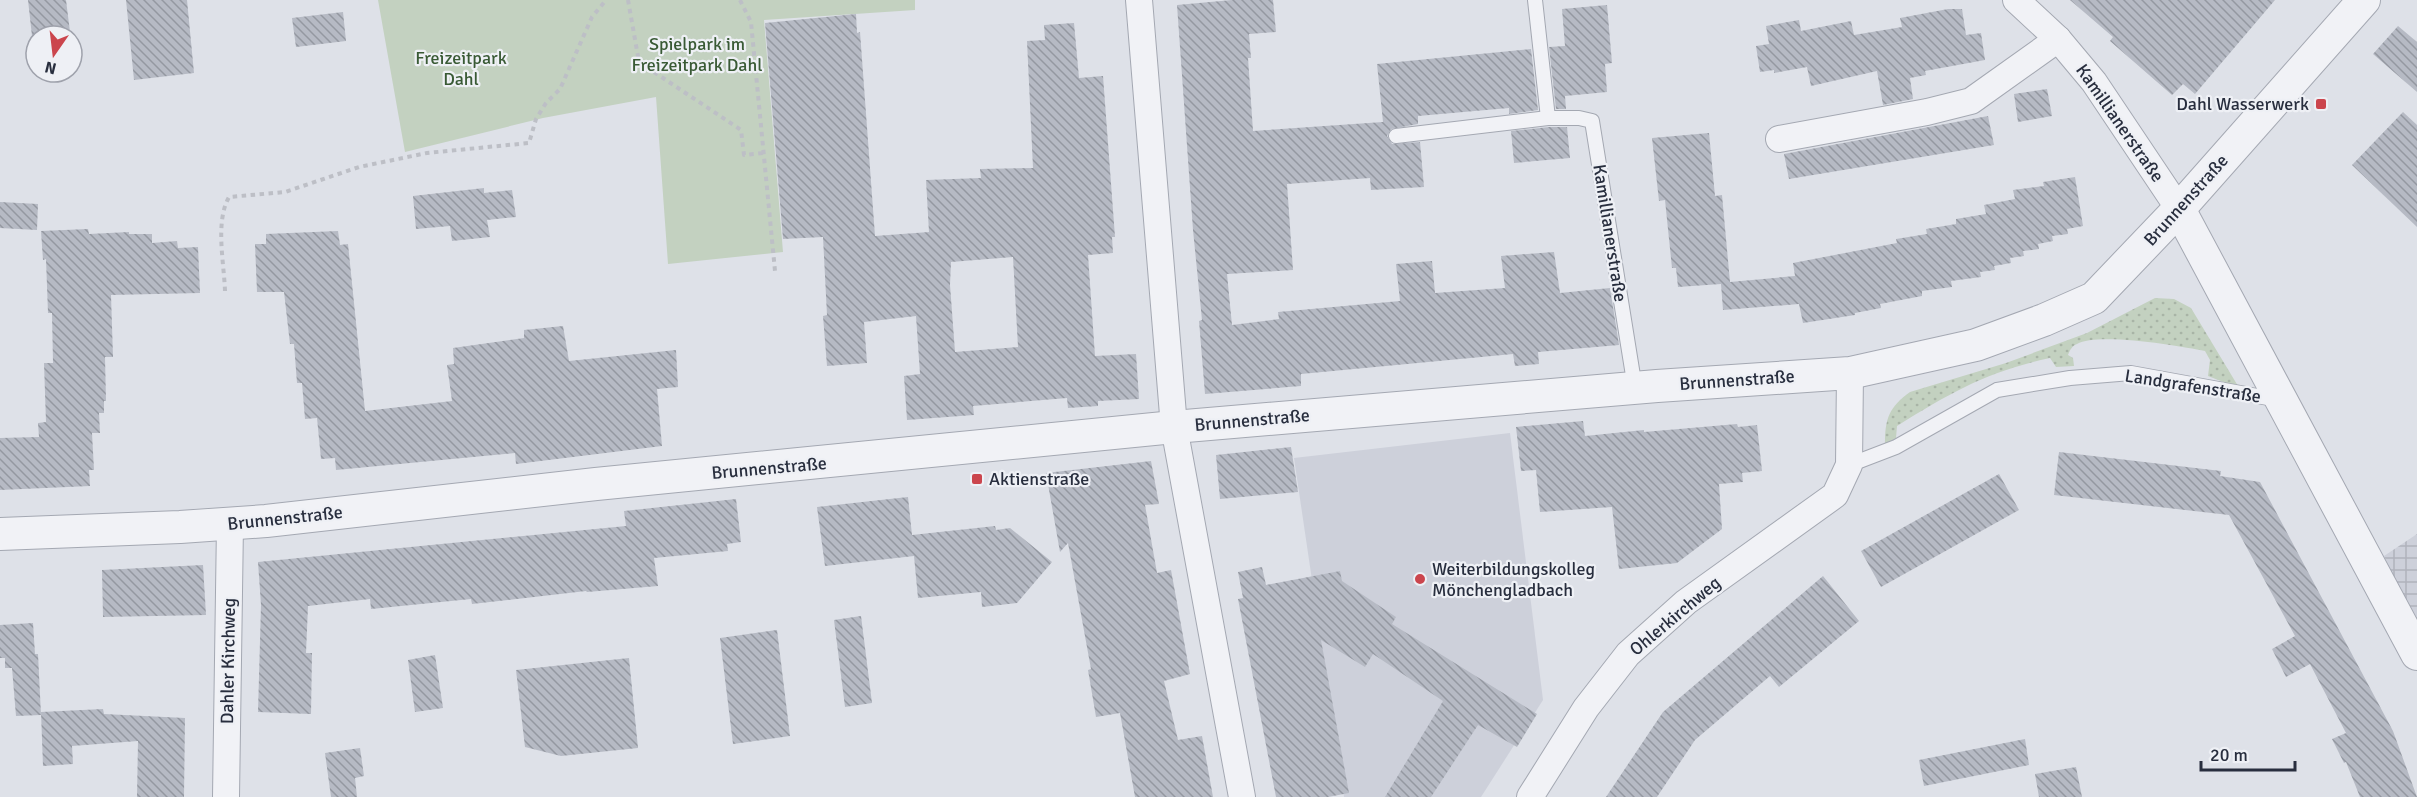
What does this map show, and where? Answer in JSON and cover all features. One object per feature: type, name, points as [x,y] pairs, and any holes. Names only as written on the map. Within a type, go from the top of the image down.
[{"type":"street","points":[[1139,0],[1174,427],[1242,797]]},
{"type":"street","name":"Kamillianerstraße","points":[[2016,0],[2058,39],[2094,82],[2179,209]]},
{"type":"street","name":"Brunnenstraße","points":[[0,534],[230,524],[596,484],[1174,427],[1635,388],[1850,373],[1976,345],[2044,320],[2094,298],[2179,209],[2364,0]]},
{"type":"street","points":[[1779,139],[1927,112],[1971,101],[2058,39]]},
{"type":"street","name":"Landgrafenstraße","points":[[2179,209],[2417,654]]},
{"type":"street","name":"Ohlerkirchweg","points":[[1530,797],[1586,708],[1628,654],[1686,602],[1835,495],[1849,465],[1850,373]]},
{"type":"street","name":"Dahler Kirchweg","points":[[226,797],[230,524]]},
{"type":"lane","points":[[1535,0],[1548,118]]},
{"type":"lane","name":"Kamillianerstraße","points":[[1396,136],[1548,118],[1579,118],[1592,122],[1635,388]]},
{"type":"lane","name":"Landgrafenstraße","points":[[1849,465],[1896,447],[1997,390],[2070,378],[2131,373],[2281,401]]},
{"type":"path","points":[[225,291],[221,225],[222,208],[229,197],[285,192],[358,167],[427,153],[529,143],[536,119],[546,103],[560,89],[592,17],[606,0]]},
{"type":"path","points":[[628,0],[639,62],[741,130],[744,156],[764,153]]},
{"type":"path","points":[[734,0],[740,1],[751,22],[775,271]]},
{"type":"shaded area","name":"Weiterbildungskolleg Mönchengladbach","points":[[1510,433],[1543,700],[1481,797],[1344,797],[1294,458]]},
{"type":"shaded area","points":[[2417,534],[2417,626],[2384,556]]},
{"type":"green space","name":"Freizeitpark Dahl","points":[[378,0],[915,0],[915,10],[764,20],[783,252],[668,264],[656,97],[543,118],[405,152]]},
{"type":"green space","points":[[2155,298],[2174,299],[2191,308],[2238,386],[2208,376],[2210,360],[2205,351],[2140,341],[2102,339],[2088,341],[2072,347],[2068,355],[2073,358],[2074,366],[2056,367],[2050,358],[2007,370],[1970,384],[1897,426],[1896,438],[1885,444],[1887,421],[1890,414],[1897,403],[1910,392],[2006,363],[2087,333]]},
{"type":"building","points":[[28,0],[66,0],[69,24],[31,24]]},
{"type":"building","points":[[126,0],[187,0],[194,73],[134,80]]},
{"type":"building","points":[[1232,0],[1273,0],[1276,32],[1249,34],[1251,58],[1248,58],[1253,131],[1383,122],[1377,64],[1531,49],[1538,110],[1509,114],[1509,108],[1418,116],[1418,124],[1391,129],[1387,136],[1392,144],[1420,142],[1424,187],[1371,190],[1370,178],[1287,184],[1293,270],[1227,274],[1232,325],[1279,319],[1278,312],[1400,301],[1396,264],[1432,261],[1435,293],[1505,288],[1501,256],[1554,252],[1560,293],[1610,288],[1619,345],[1538,352],[1539,364],[1515,366],[1513,354],[1301,374],[1301,386],[1205,394],[1199,321],[1202,320],[1193,230],[1177,5]]},
{"type":"building","points":[[2070,0],[2275,0],[2195,94],[2183,84],[2172,95],[2110,41],[2113,37]]},
{"type":"building","points":[[1607,5],[1612,63],[1605,64],[1607,92],[1565,96],[1566,109],[1556,109],[1549,47],[1565,46],[1562,9]]},
{"type":"building","points":[[1948,9],[1962,9],[1966,35],[1981,33],[1985,60],[1925,71],[1926,75],[1910,78],[1913,99],[1883,105],[1877,71],[1811,86],[1807,67],[1774,73],[1774,70],[1760,72],[1756,46],[1769,44],[1766,26],[1799,20],[1801,31],[1851,21],[1854,35],[1902,27],[1900,18]]},
{"type":"building","points":[[343,12],[346,41],[296,47],[292,18]]},
{"type":"building","points":[[856,14],[857,33],[860,32],[875,236],[929,232],[926,180],[981,178],[980,169],[1033,168],[1027,41],[1045,40],[1044,25],[1074,23],[1079,78],[1103,76],[1115,237],[1112,237],[1113,253],[1088,255],[1095,356],[1136,354],[1139,399],[1098,401],[1098,406],[1068,408],[1067,398],[973,406],[974,415],[907,420],[904,376],[920,374],[916,316],[864,322],[867,363],[827,366],[823,316],[827,315],[823,237],[783,239],[765,23]],"holes":[[[1013,257],[1018,347],[955,352],[950,285],[951,262]]]},
{"type":"building","points":[[2398,26],[2417,42],[2417,92],[2373,54]]},
{"type":"building","points":[[2047,89],[2052,116],[2018,122],[2014,94]]},
{"type":"building","points":[[2403,112],[2417,125],[2417,227],[2352,165]]},
{"type":"building","points":[[1988,116],[1994,145],[1789,179],[1784,154]]},
{"type":"building","points":[[1567,127],[1570,158],[1514,163],[1511,131]]},
{"type":"building","points":[[1709,133],[1715,196],[1722,195],[1730,282],[1795,276],[1793,263],[1897,243],[1896,239],[1927,234],[1926,229],[1956,224],[1956,219],[1986,214],[1984,205],[2015,199],[2013,190],[2044,186],[2043,182],[2075,177],[2083,226],[2067,229],[2068,234],[2052,236],[2053,241],[2038,244],[2039,249],[2023,251],[2024,256],[2010,258],[2011,263],[1994,266],[1995,270],[1980,272],[1981,277],[1951,281],[1952,287],[1922,291],[1922,296],[1880,304],[1881,308],[1855,313],[1855,315],[1803,323],[1799,304],[1723,310],[1721,284],[1678,287],[1676,268],[1672,268],[1665,200],[1659,201],[1652,138]]},
{"type":"building","points":[[484,188],[484,193],[512,190],[516,217],[487,220],[490,237],[452,241],[450,226],[416,229],[413,196]]},
{"type":"building","points":[[0,202],[38,204],[37,230],[0,228]]},
{"type":"building","points":[[88,229],[89,234],[129,232],[129,234],[152,234],[152,243],[177,241],[178,248],[198,247],[200,293],[111,295],[113,357],[105,357],[106,401],[104,401],[104,413],[99,413],[100,433],[92,433],[94,470],[89,470],[90,486],[0,490],[0,438],[39,437],[38,423],[46,422],[44,363],[53,363],[52,313],[48,313],[46,259],[43,260],[41,231]]},
{"type":"building","points":[[338,231],[340,245],[348,244],[365,411],[452,401],[447,365],[454,364],[453,348],[524,338],[524,330],[563,326],[569,361],[676,350],[678,387],[657,389],[662,446],[516,464],[515,453],[336,470],[335,458],[321,459],[317,418],[305,419],[302,383],[297,383],[294,344],[290,344],[284,292],[257,292],[255,244],[266,244],[266,234]]},
{"type":"building","points":[[1583,421],[1585,436],[1737,424],[1738,427],[1757,425],[1762,471],[1742,473],[1743,482],[1719,484],[1722,529],[1677,563],[1619,569],[1612,507],[1540,512],[1536,470],[1521,471],[1516,427]]},
{"type":"building","points":[[1291,447],[1298,492],[1220,499],[1216,455]]},
{"type":"building","points":[[2059,452],[2221,471],[2220,476],[2260,482],[2393,731],[2417,797],[2360,797],[2346,762],[2344,763],[2332,739],[2346,733],[2310,664],[2286,677],[2272,649],[2295,636],[2229,515],[2054,495]]},
{"type":"building","points":[[1151,461],[1159,504],[1145,505],[1157,573],[1171,570],[1190,674],[1164,681],[1178,740],[1202,736],[1213,797],[1135,797],[1120,713],[1096,717],[1088,670],[1091,669],[1068,543],[1060,552],[1046,473]]},
{"type":"building","points":[[1999,474],[2019,510],[1881,587],[1861,551]]},
{"type":"building","points":[[908,497],[912,535],[995,526],[996,530],[1010,528],[1052,562],[1017,603],[982,607],[981,592],[918,598],[914,556],[825,566],[817,507]]},
{"type":"building","points":[[736,499],[741,542],[727,544],[728,551],[654,558],[658,586],[586,591],[472,604],[471,599],[371,609],[370,599],[308,606],[306,653],[312,653],[311,714],[258,712],[261,605],[258,562],[626,526],[624,511]]},
{"type":"building","points":[[203,565],[206,615],[103,617],[102,570]]},
{"type":"building","points":[[1262,567],[1266,585],[1340,571],[1342,581],[1396,617],[1392,624],[1537,714],[1517,747],[1478,725],[1431,797],[1385,797],[1443,701],[1373,654],[1365,667],[1321,640],[1349,793],[1328,797],[1276,797],[1238,599],[1243,598],[1238,572]]},
{"type":"building","points":[[1823,576],[1859,621],[1779,687],[1770,676],[1695,740],[1657,797],[1606,797],[1663,712]]},
{"type":"building","points":[[861,616],[872,703],[845,707],[834,620]]},
{"type":"building","points":[[33,623],[35,654],[38,654],[41,715],[16,716],[12,668],[5,668],[5,658],[0,658],[0,625]]},
{"type":"building","points":[[777,630],[790,736],[733,744],[720,638]]},
{"type":"building","points":[[435,655],[443,708],[415,712],[408,660]]},
{"type":"building","points":[[629,658],[638,748],[561,756],[525,747],[516,670]]},
{"type":"building","points":[[103,709],[104,714],[185,718],[184,797],[137,797],[138,741],[72,746],[73,764],[43,766],[41,712]]},
{"type":"building","points":[[2025,739],[2029,765],[1924,786],[1919,760]]},
{"type":"building","points":[[360,748],[364,776],[355,778],[357,797],[331,797],[325,753]]},
{"type":"building","points":[[2076,767],[2082,797],[2039,797],[2035,774]]},
{"type":"place","name":"Dahl Wasserwerk","points":[[2321,104]]},
{"type":"place","name":"Aktienstraße","points":[[977,479]]},
{"type":"place","name":"Weiterbildungskolleg Mönchengladbach","points":[[1420,579]]},
{"type":"park label","name":"Spielpark im Freizeitpark Dahl","points":[[697,54]]}]
